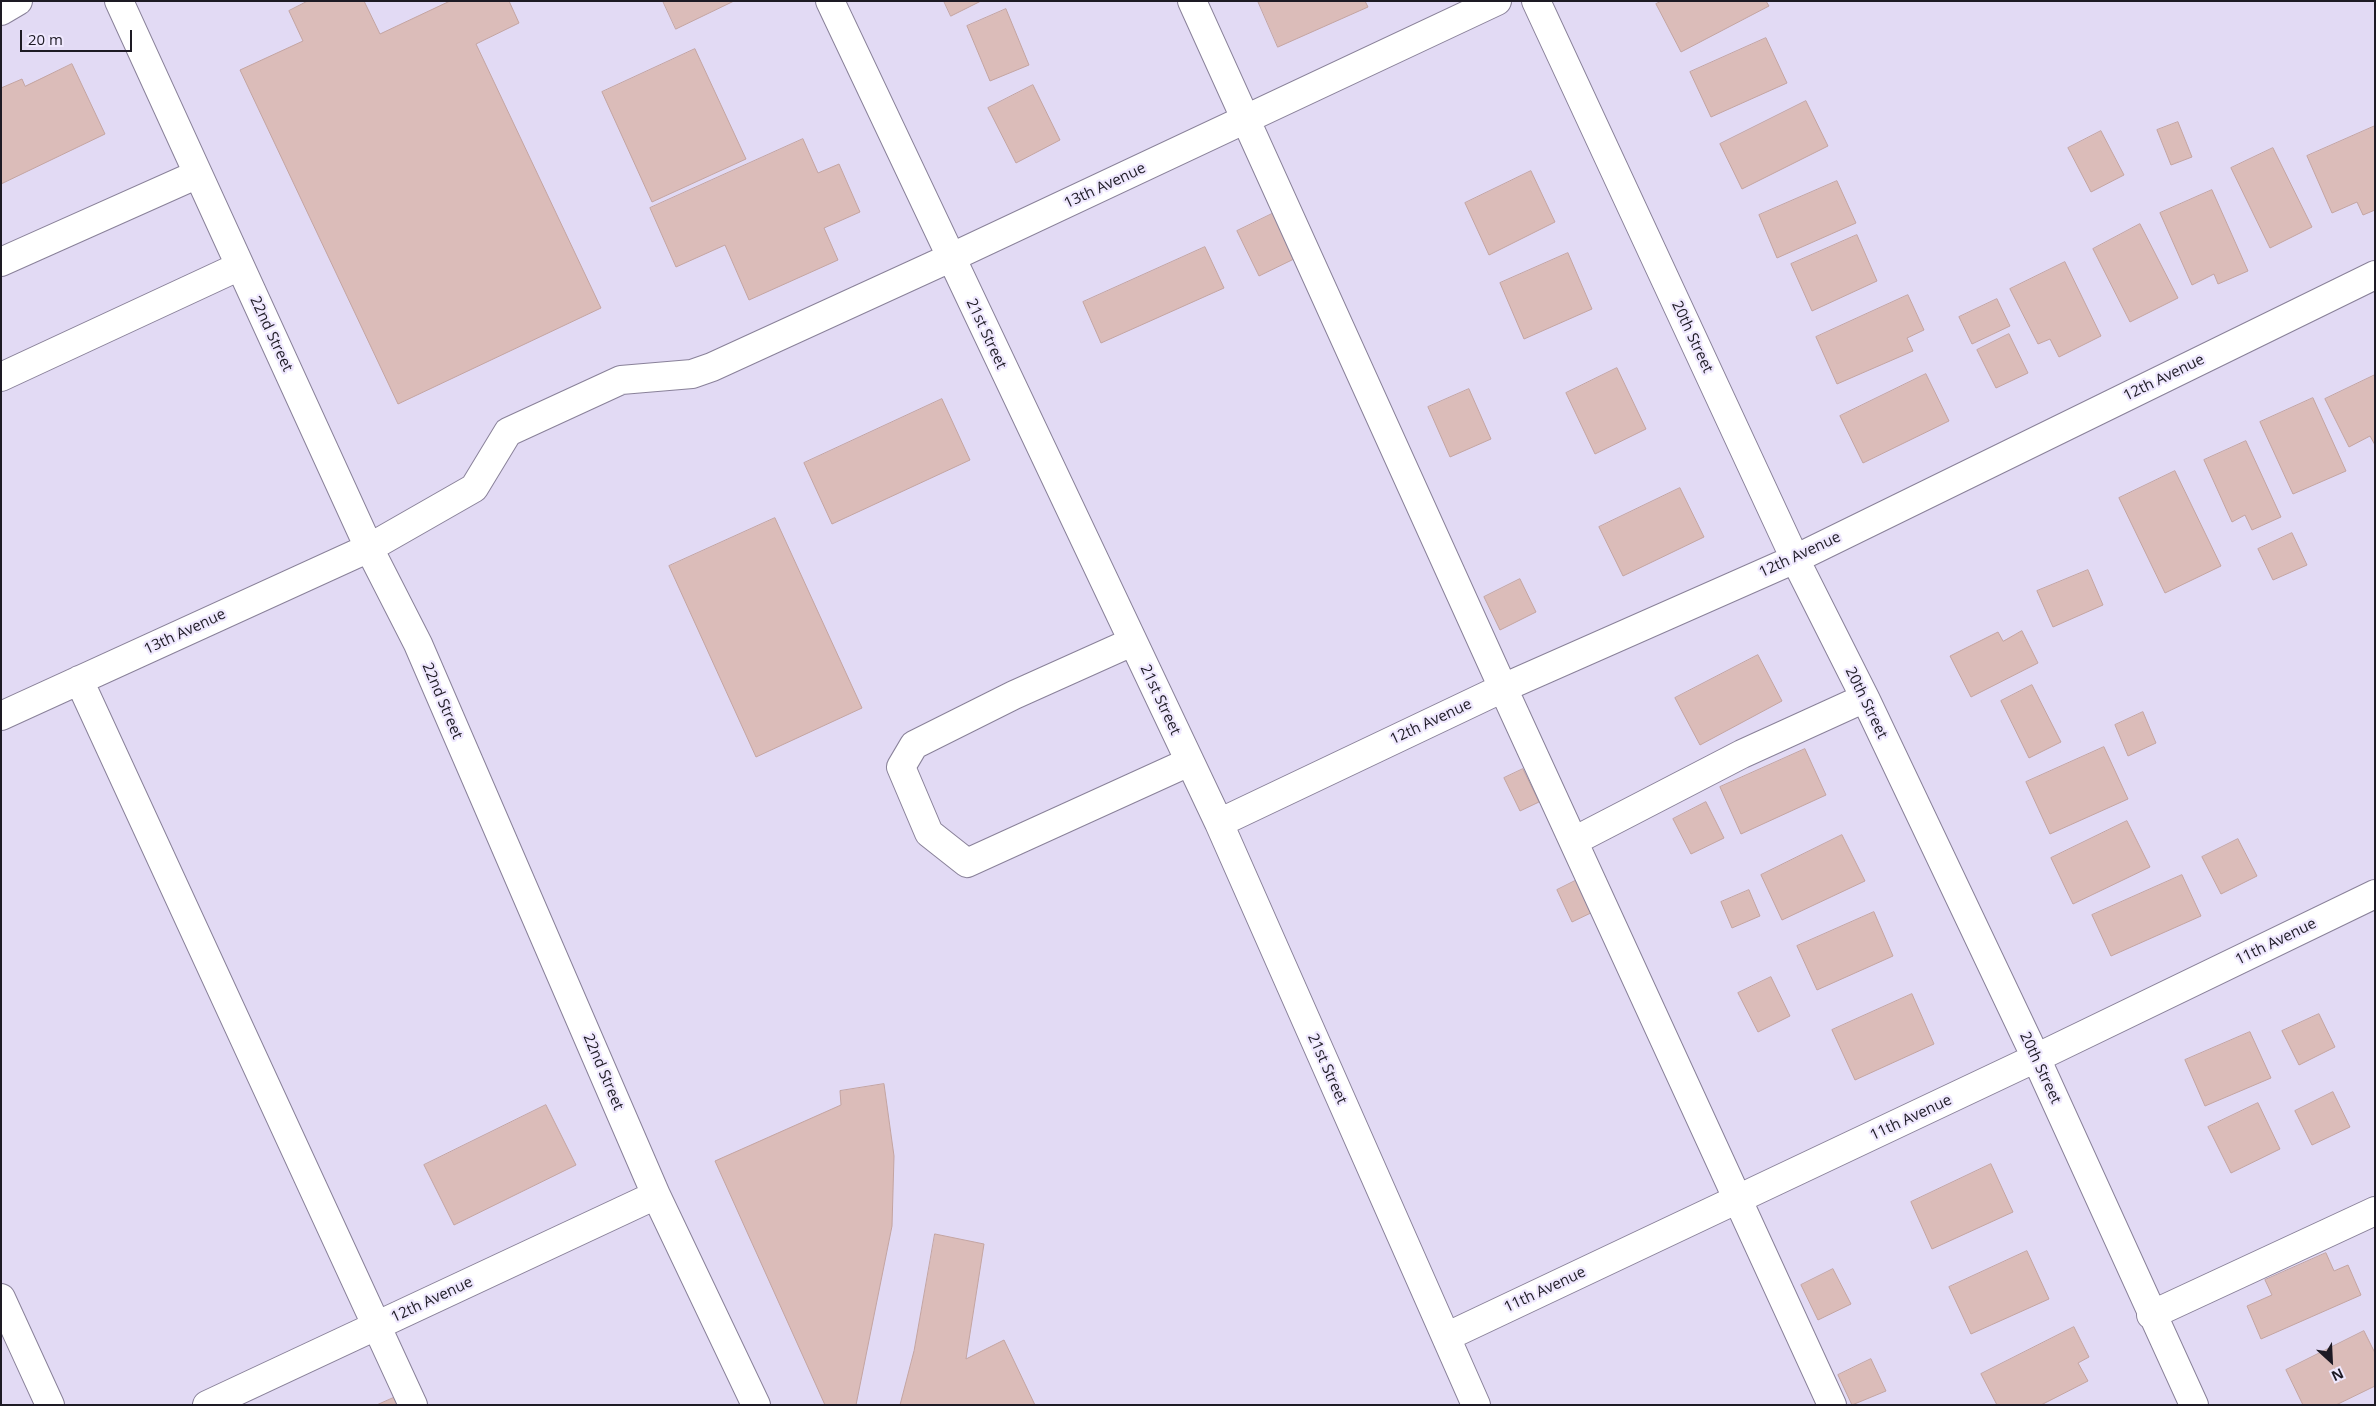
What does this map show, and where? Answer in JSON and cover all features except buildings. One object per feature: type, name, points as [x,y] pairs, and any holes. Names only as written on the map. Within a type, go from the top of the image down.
[{"type":"street","points":[[1,11],[18,1]]},
{"type":"street","name":"22nd Street","points":[[119,1],[369,548],[422,653],[656,1195],[756,1405]]},
{"type":"street","name":"21st Street","points":[[830,1],[1219,823],[1476,1405]]},
{"type":"street","points":[[1192,1],[1503,688],[1832,1405]]},
{"type":"street","name":"13th Avenue","points":[[1,716],[369,548],[474,488],[508,432],[621,380],[692,374],[712,366],[950,258],[1497,1]]},
{"type":"street","name":"20th Street","points":[[1536,1],[1794,559],[1865,698],[2036,1058],[2194,1405]]},
{"type":"street","points":[[1,262],[198,174]]},
{"type":"street","points":[[3,373],[240,266]]},
{"type":"street","name":"12th Avenue","points":[[1219,823],[1503,688],[1794,559],[2375,275]]},
{"type":"street","points":[[1132,642],[1014,694],[914,745],[900,767],[929,833],[967,863],[1189,762]]},
{"type":"street","points":[[79,680],[413,1405]]},
{"type":"street","points":[[1574,840],[1742,754],[1865,698]]},
{"type":"street","name":"11th Avenue","points":[[1446,1337],[2036,1058],[2375,894]]},
{"type":"street","name":"12th Avenue","points":[[208,1405],[656,1195]]},
{"type":"street","points":[[2152,1314],[2375,1212]]},
{"type":"street","points":[[1,1298],[50,1405]]}]
